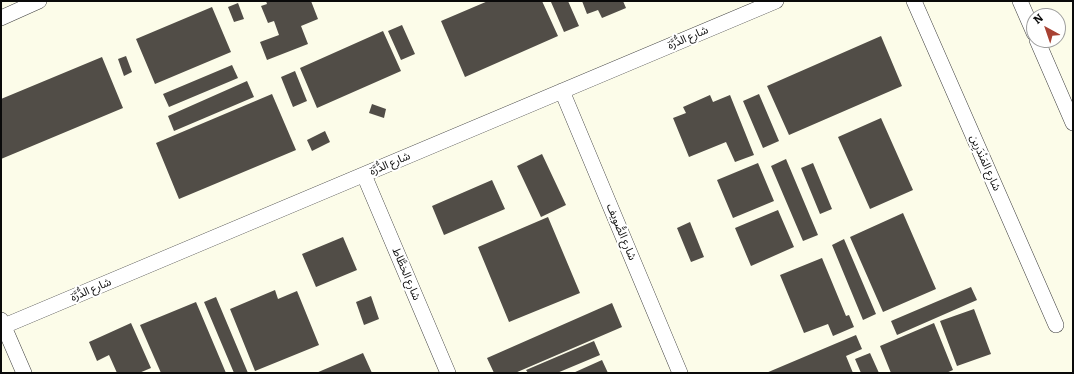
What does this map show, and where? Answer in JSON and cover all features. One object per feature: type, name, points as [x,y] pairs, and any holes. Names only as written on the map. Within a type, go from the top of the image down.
[{"type":"street","points":[[1,18],[39,1]]},
{"type":"street","name":"شارع الدُّرَّة","points":[[2,323],[364,174],[776,1]]},
{"type":"street","name":"شارع المَنْدَرِين","points":[[914,1],[1056,325]]},
{"type":"street","points":[[1020,1],[1026,15]]},
{"type":"street","points":[[1042,48],[1067,91],[1073,123]]},
{"type":"street","name":"شارع الصُّويف","points":[[562,91],[680,373]]},
{"type":"street","name":"شارع الخطَّاط","points":[[364,174],[448,373]]},
{"type":"street","points":[[2,323],[24,373]]},
{"type":"building","points":[[266,1],[311,1],[318,19],[301,26],[308,44],[267,60],[260,42],[279,35],[274,21],[268,23],[261,6],[267,4]]},
{"type":"building","points":[[488,1],[542,1],[558,36],[465,77],[441,21]]},
{"type":"building","points":[[568,1],[579,26],[564,32],[551,2]]},
{"type":"building","points":[[582,1],[623,1],[626,8],[602,18],[598,10],[587,14]]},
{"type":"building","points":[[238,3],[244,19],[234,22],[228,7]]},
{"type":"building","points":[[212,7],[231,52],[155,84],[136,39]]},
{"type":"building","points":[[402,25],[415,54],[401,60],[388,31]]},
{"type":"building","points":[[383,31],[401,71],[317,108],[300,68]]},
{"type":"building","points":[[881,36],[902,86],[789,135],[767,86]]},
{"type":"building","points":[[126,56],[132,72],[124,76],[118,59]]},
{"type":"building","points":[[102,57],[123,108],[1,159],[1,99]]},
{"type":"building","points":[[232,65],[238,78],[169,107],[163,94]]},
{"type":"building","points":[[295,71],[307,101],[293,107],[281,77]]},
{"type":"building","points":[[247,81],[254,97],[174,131],[168,116]]},
{"type":"building","points":[[272,94],[296,150],[179,199],[156,143]]},
{"type":"building","points":[[759,94],[779,141],[763,148],[743,101]]},
{"type":"building","points":[[710,95],[713,102],[730,95],[754,155],[735,162],[726,142],[689,157],[673,118],[686,113],[683,107]]},
{"type":"building","points":[[372,104],[386,109],[384,118],[369,113]]},
{"type":"building","points":[[881,118],[913,190],[870,209],[838,137]]},
{"type":"building","points":[[325,131],[330,142],[312,151],[307,140]]},
{"type":"building","points":[[542,154],[566,205],[541,217],[517,166]]},
{"type":"building","points":[[786,159],[818,235],[803,241],[771,166]]},
{"type":"building","points":[[758,163],[774,201],[733,218],[717,180]]},
{"type":"building","points":[[813,163],[832,209],[820,214],[801,168]]},
{"type":"building","points":[[492,180],[505,209],[444,235],[432,206]]},
{"type":"building","points":[[778,210],[794,247],[751,266],[735,228]]},
{"type":"building","points":[[903,213],[936,289],[883,312],[850,237]]},
{"type":"building","points":[[548,217],[580,293],[509,322],[478,247]]},
{"type":"building","points":[[690,222],[704,257],[691,262],[677,228]]},
{"type":"building","points":[[343,237],[357,270],[316,287],[302,254]]},
{"type":"building","points":[[844,239],[876,314],[863,320],[832,245]]},
{"type":"building","points":[[822,258],[846,316],[849,315],[854,327],[833,336],[828,324],[804,333],[780,275]]},
{"type":"building","points":[[971,287],[977,300],[897,335],[891,321]]},
{"type":"building","points":[[275,290],[278,299],[297,291],[319,345],[255,371],[230,309]]},
{"type":"building","points":[[371,296],[379,319],[364,325],[356,302]]},
{"type":"building","points":[[216,297],[248,373],[234,373],[204,302]]},
{"type":"building","points":[[196,302],[226,373],[161,373],[140,325]]},
{"type":"building","points":[[612,303],[622,327],[515,373],[494,373],[487,358]]},
{"type":"building","points":[[974,309],[991,354],[957,366],[940,321]]},
{"type":"building","points":[[131,323],[151,368],[139,373],[117,373],[109,355],[97,361],[89,342]]},
{"type":"building","points":[[934,323],[953,370],[946,373],[891,373],[880,346]]},
{"type":"building","points":[[856,335],[862,349],[846,356],[853,373],[766,373]]},
{"type":"building","points":[[594,341],[600,355],[557,373],[528,373],[526,370]]},
{"type":"building","points":[[363,353],[372,373],[316,373]]},
{"type":"building","points":[[870,353],[879,373],[861,373],[855,359]]},
{"type":"building","points":[[602,360],[608,373],[573,373]]}]
